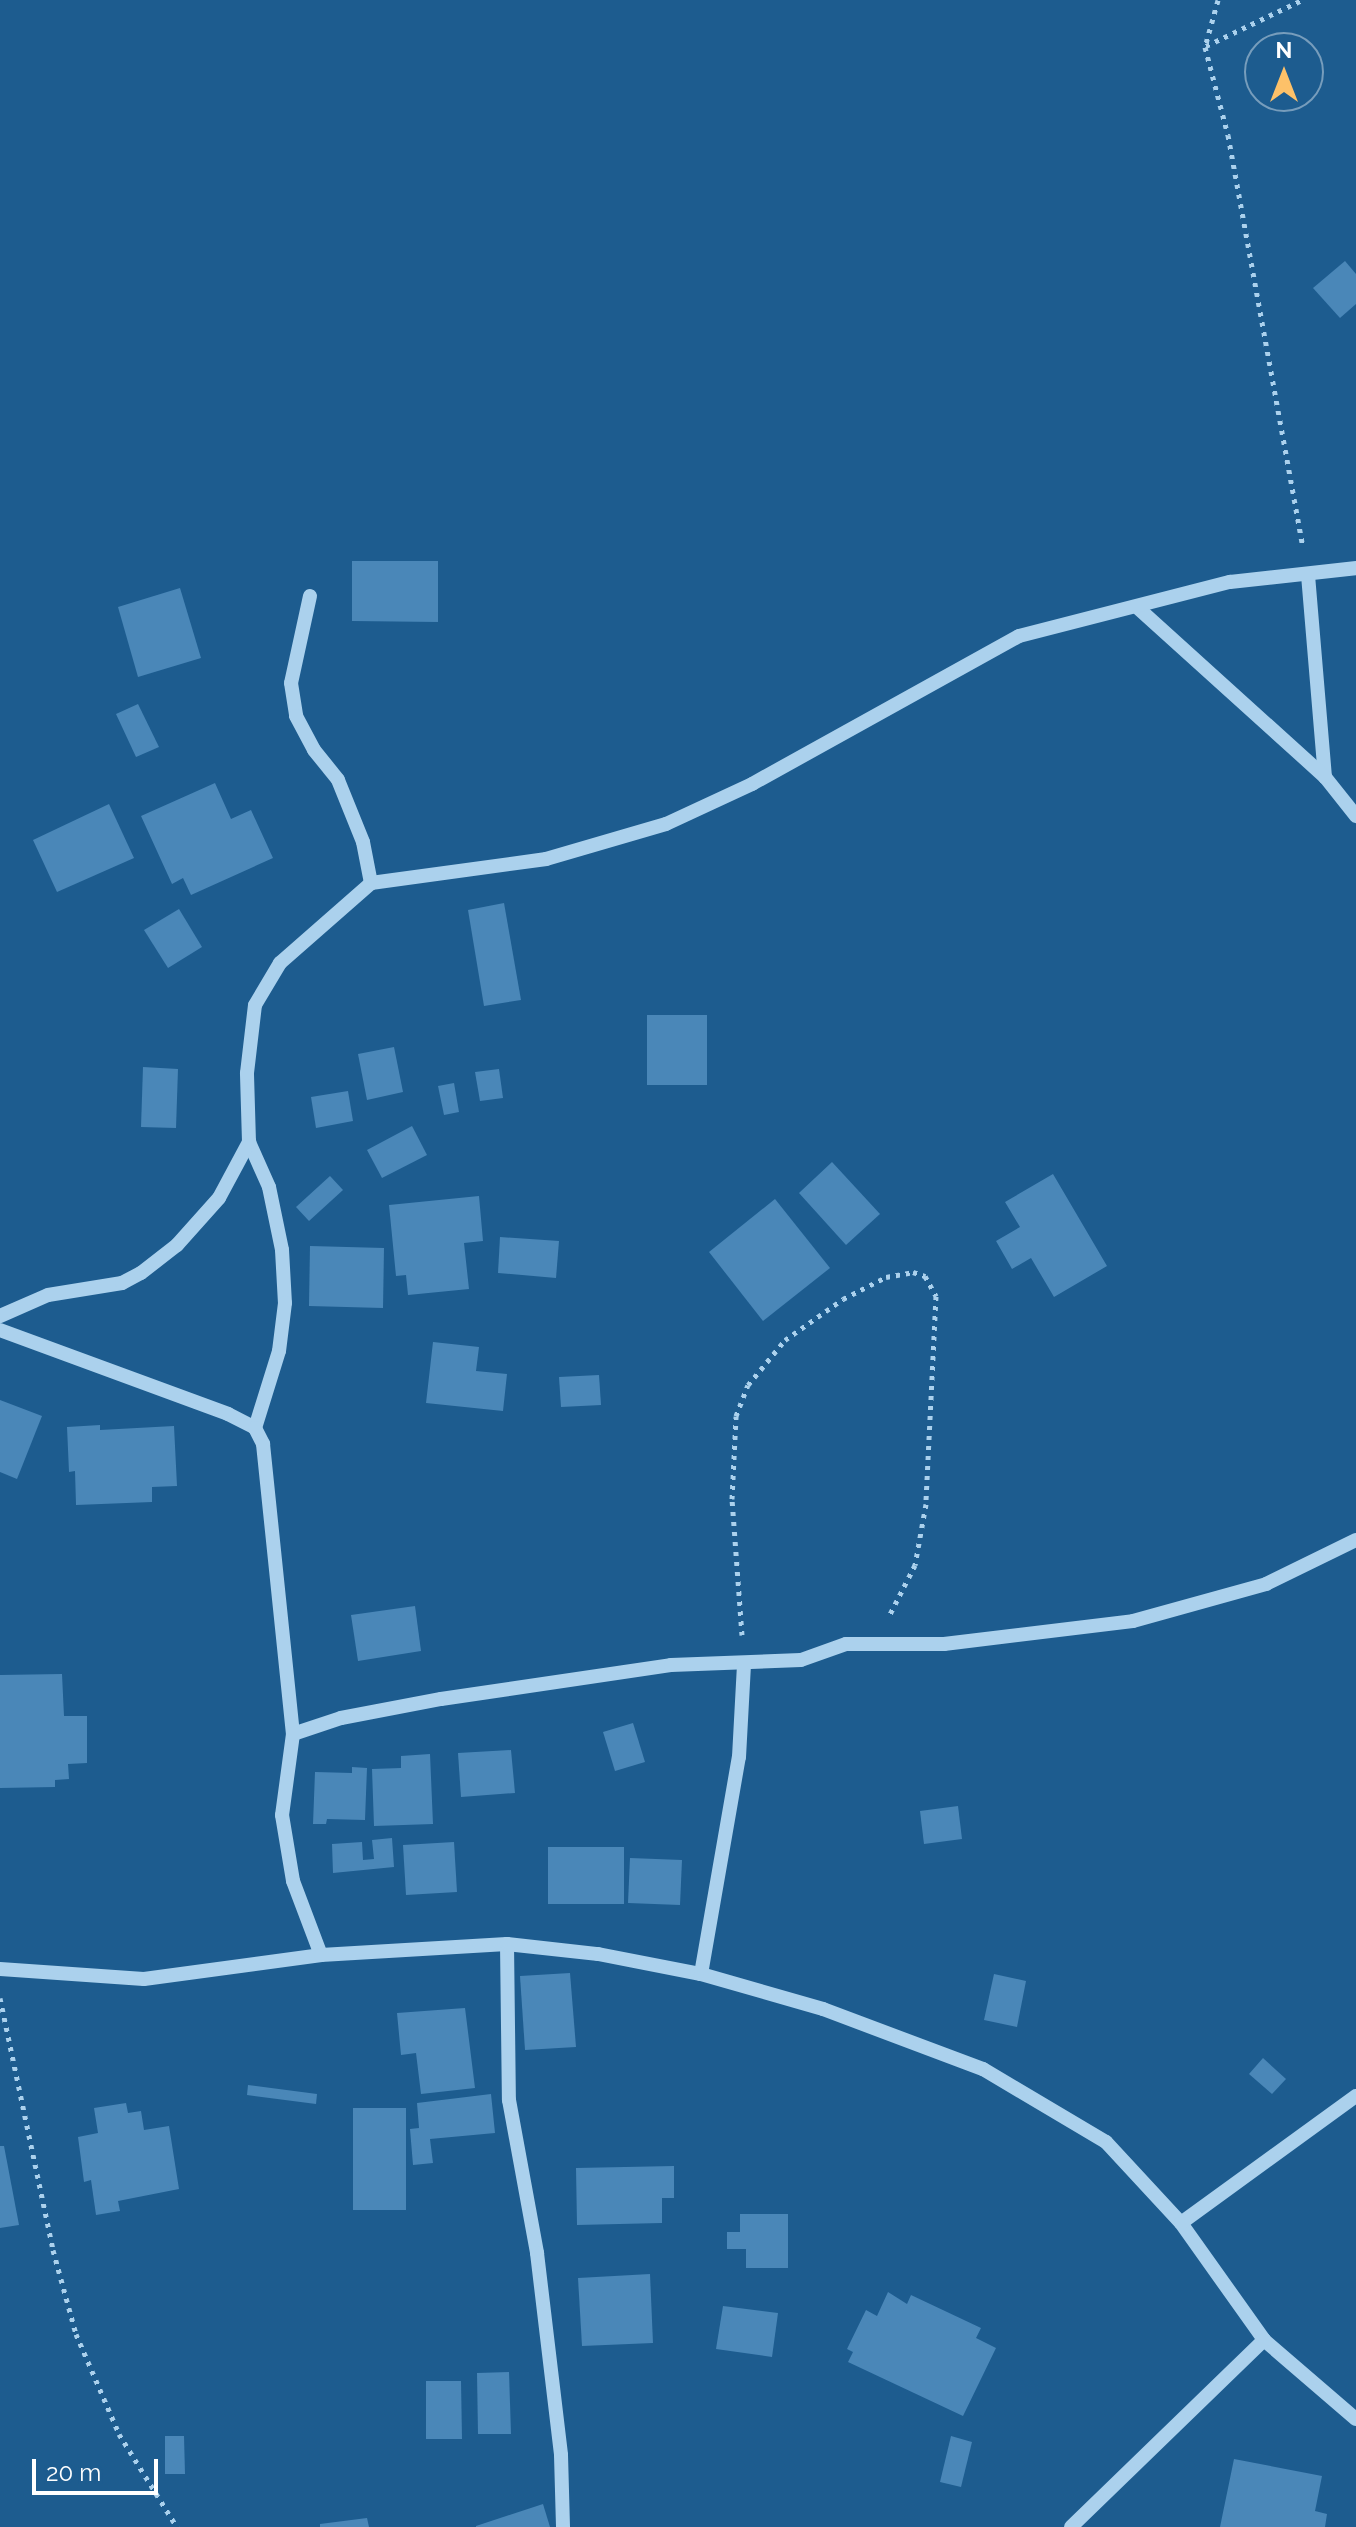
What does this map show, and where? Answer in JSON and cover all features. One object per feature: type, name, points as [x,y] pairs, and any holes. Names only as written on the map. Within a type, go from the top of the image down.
[{"type":"street","points":[[255,1428],[279,1351],[285,1303],[282,1250],[269,1187],[249,1142],[247,1073],[255,1005],[280,963],[371,883],[546,859],[666,824],[752,784],[1019,636],[1230,582],[1356,568]]},
{"type":"street","points":[[1308,575],[1325,777]]},
{"type":"street","points":[[310,596],[291,683],[296,716],[314,750],[338,780],[363,842],[371,883]]},
{"type":"street","points":[[1138,608],[1325,777],[1356,816]]},
{"type":"street","points":[[0,1316],[48,1295],[122,1283],[157,1263],[219,1198],[249,1142]]},
{"type":"street","points":[[0,1330],[228,1414],[255,1428],[263,1444],[293,1734],[282,1815],[293,1881],[321,1955]]},
{"type":"street","points":[[293,1734],[341,1718],[441,1699],[671,1665],[801,1660],[846,1644],[944,1644],[1133,1621],[1266,1584],[1356,1540]]},
{"type":"street","points":[[701,1974],[739,1757],[744,1664]]},
{"type":"street","points":[[507,1944],[509,2100],[537,2253],[561,2455],[563,2527]]},
{"type":"street","points":[[0,1969],[144,1979],[321,1955],[507,1944],[598,1954],[701,1974],[823,2009],[983,2069],[1106,2142],[1181,2223],[1264,2340],[1356,2419]]},
{"type":"street","points":[[1181,2223],[1356,2096]]},
{"type":"street","points":[[1071,2527],[1264,2340]]},
{"type":"path","points":[[1218,0],[1205,47],[1228,135],[1308,575]]},
{"type":"path","points":[[1205,47],[1302,0]]},
{"type":"path","points":[[744,1664],[732,1499],[736,1416],[748,1385],[785,1340],[843,1299],[886,1277],[913,1272],[925,1276],[936,1296],[926,1504],[915,1565],[890,1615],[846,1644]]},
{"type":"path","points":[[0,1998],[53,2250],[76,2334],[119,2434],[177,2527]]},
{"type":"building","points":[[1345,261],[1356,274],[1356,304],[1340,318],[1313,288]]},
{"type":"building","points":[[352,561],[438,561],[438,622],[352,621]]},
{"type":"building","points":[[180,588],[201,658],[138,677],[118,607]]},
{"type":"building","points":[[138,704],[159,747],[136,757],[116,714]]},
{"type":"building","points":[[215,783],[231,819],[251,810],[273,858],[191,895],[183,878],[172,884],[141,816]]},
{"type":"building","points":[[109,804],[134,858],[57,892],[33,840]]},
{"type":"building","points":[[504,903],[521,1000],[484,1006],[468,910]]},
{"type":"building","points":[[179,909],[202,947],[168,968],[144,930]]},
{"type":"building","points":[[647,1015],[707,1015],[707,1085],[647,1085]]},
{"type":"building","points":[[394,1047],[403,1092],[367,1100],[358,1054]]},
{"type":"building","points":[[143,1067],[178,1069],[176,1128],[141,1127]]},
{"type":"building","points":[[499,1069],[503,1098],[480,1101],[475,1072]]},
{"type":"building","points":[[454,1083],[459,1112],[444,1115],[438,1086]]},
{"type":"building","points":[[348,1091],[353,1121],[316,1128],[311,1097]]},
{"type":"building","points":[[412,1126],[427,1155],[382,1178],[367,1150]]},
{"type":"building","points":[[832,1162],[880,1214],[846,1245],[799,1193]]},
{"type":"building","points":[[1053,1174],[1107,1266],[1054,1297],[1031,1258],[1012,1269],[996,1241],[1020,1227],[1005,1202]]},
{"type":"building","points":[[330,1176],[343,1190],[309,1221],[296,1207]]},
{"type":"building","points":[[479,1196],[483,1241],[464,1243],[469,1289],[408,1295],[406,1275],[396,1276],[389,1205]]},
{"type":"building","points":[[775,1199],[830,1268],[763,1321],[709,1252]]},
{"type":"building","points":[[500,1237],[559,1241],[556,1278],[498,1273]]},
{"type":"building","points":[[310,1246],[384,1248],[383,1308],[309,1306]]},
{"type":"building","points":[[433,1342],[479,1347],[476,1371],[507,1374],[503,1411],[426,1403]]},
{"type":"building","points":[[599,1375],[601,1405],[561,1407],[559,1377]]},
{"type":"building","points":[[0,1400],[42,1416],[17,1479],[0,1472]]},
{"type":"building","points":[[100,1425],[100,1430],[174,1426],[177,1486],[152,1487],[152,1502],[76,1505],[75,1471],[69,1472],[67,1427]]},
{"type":"building","points":[[415,1606],[421,1651],[358,1661],[351,1615]]},
{"type":"building","points":[[62,1674],[64,1716],[87,1716],[87,1763],[68,1764],[69,1779],[55,1780],[55,1787],[0,1788],[0,1675]]},
{"type":"building","points":[[633,1723],[645,1762],[615,1771],[603,1732]]},
{"type":"building","points":[[511,1750],[515,1793],[461,1797],[458,1753]]},
{"type":"building","points":[[430,1754],[433,1824],[374,1826],[372,1769],[401,1768],[401,1756]]},
{"type":"building","points":[[352,1767],[367,1768],[365,1820],[327,1819],[326,1824],[313,1824],[315,1772],[352,1773]]},
{"type":"building","points":[[958,1806],[962,1839],[924,1844],[920,1811]]},
{"type":"building","points":[[392,1838],[394,1867],[333,1873],[332,1844],[362,1842],[363,1860],[374,1859],[372,1840]]},
{"type":"building","points":[[454,1842],[457,1892],[406,1895],[403,1845]]},
{"type":"building","points":[[548,1847],[624,1847],[624,1904],[548,1904]]},
{"type":"building","points":[[630,1858],[682,1860],[680,1905],[628,1903]]},
{"type":"building","points":[[570,1973],[576,2047],[525,2050],[520,1976]]},
{"type":"building","points":[[994,1974],[1026,1981],[1017,2027],[984,2020]]},
{"type":"building","points":[[465,2008],[475,2088],[421,2094],[416,2053],[401,2055],[397,2013]]},
{"type":"building","points":[[1263,2058],[1286,2079],[1272,2094],[1249,2074]]},
{"type":"building","points":[[248,2085],[317,2094],[316,2104],[247,2095]]},
{"type":"building","points":[[491,2094],[495,2133],[430,2139],[433,2163],[413,2165],[410,2129],[419,2128],[417,2103]]},
{"type":"building","points":[[126,2103],[128,2113],[141,2111],[144,2130],[169,2126],[179,2189],[118,2201],[120,2211],[96,2215],[91,2180],[84,2182],[78,2137],[98,2133],[94,2108]]},
{"type":"building","points":[[353,2108],[406,2108],[406,2210],[353,2210]]},
{"type":"building","points":[[0,2146],[4,2146],[19,2225],[0,2228]]},
{"type":"building","points":[[674,2166],[674,2198],[662,2198],[662,2223],[577,2225],[576,2168]]},
{"type":"building","points":[[740,2214],[788,2214],[788,2268],[746,2268],[746,2249],[727,2249],[727,2232],[740,2232]]},
{"type":"building","points":[[650,2274],[653,2343],[582,2346],[578,2278]]},
{"type":"building","points":[[888,2292],[907,2304],[911,2295],[981,2328],[976,2338],[996,2348],[963,2416],[848,2362],[853,2352],[847,2349],[866,2310],[877,2316]]},
{"type":"building","points":[[723,2306],[778,2313],[772,2357],[716,2349]]},
{"type":"building","points":[[509,2372],[511,2434],[478,2434],[477,2373]]},
{"type":"building","points":[[426,2381],[461,2381],[462,2439],[426,2439]]},
{"type":"building","points":[[165,2436],[184,2436],[185,2474],[165,2474]]},
{"type":"building","points":[[951,2436],[972,2442],[961,2487],[940,2482]]},
{"type":"building","points":[[1234,2459],[1322,2476],[1315,2511],[1327,2514],[1325,2527],[1220,2527]]},
{"type":"building","points":[[543,2504],[550,2527],[476,2527],[476,2526]]},
{"type":"building","points":[[367,2518],[369,2527],[320,2527],[320,2524]]}]
